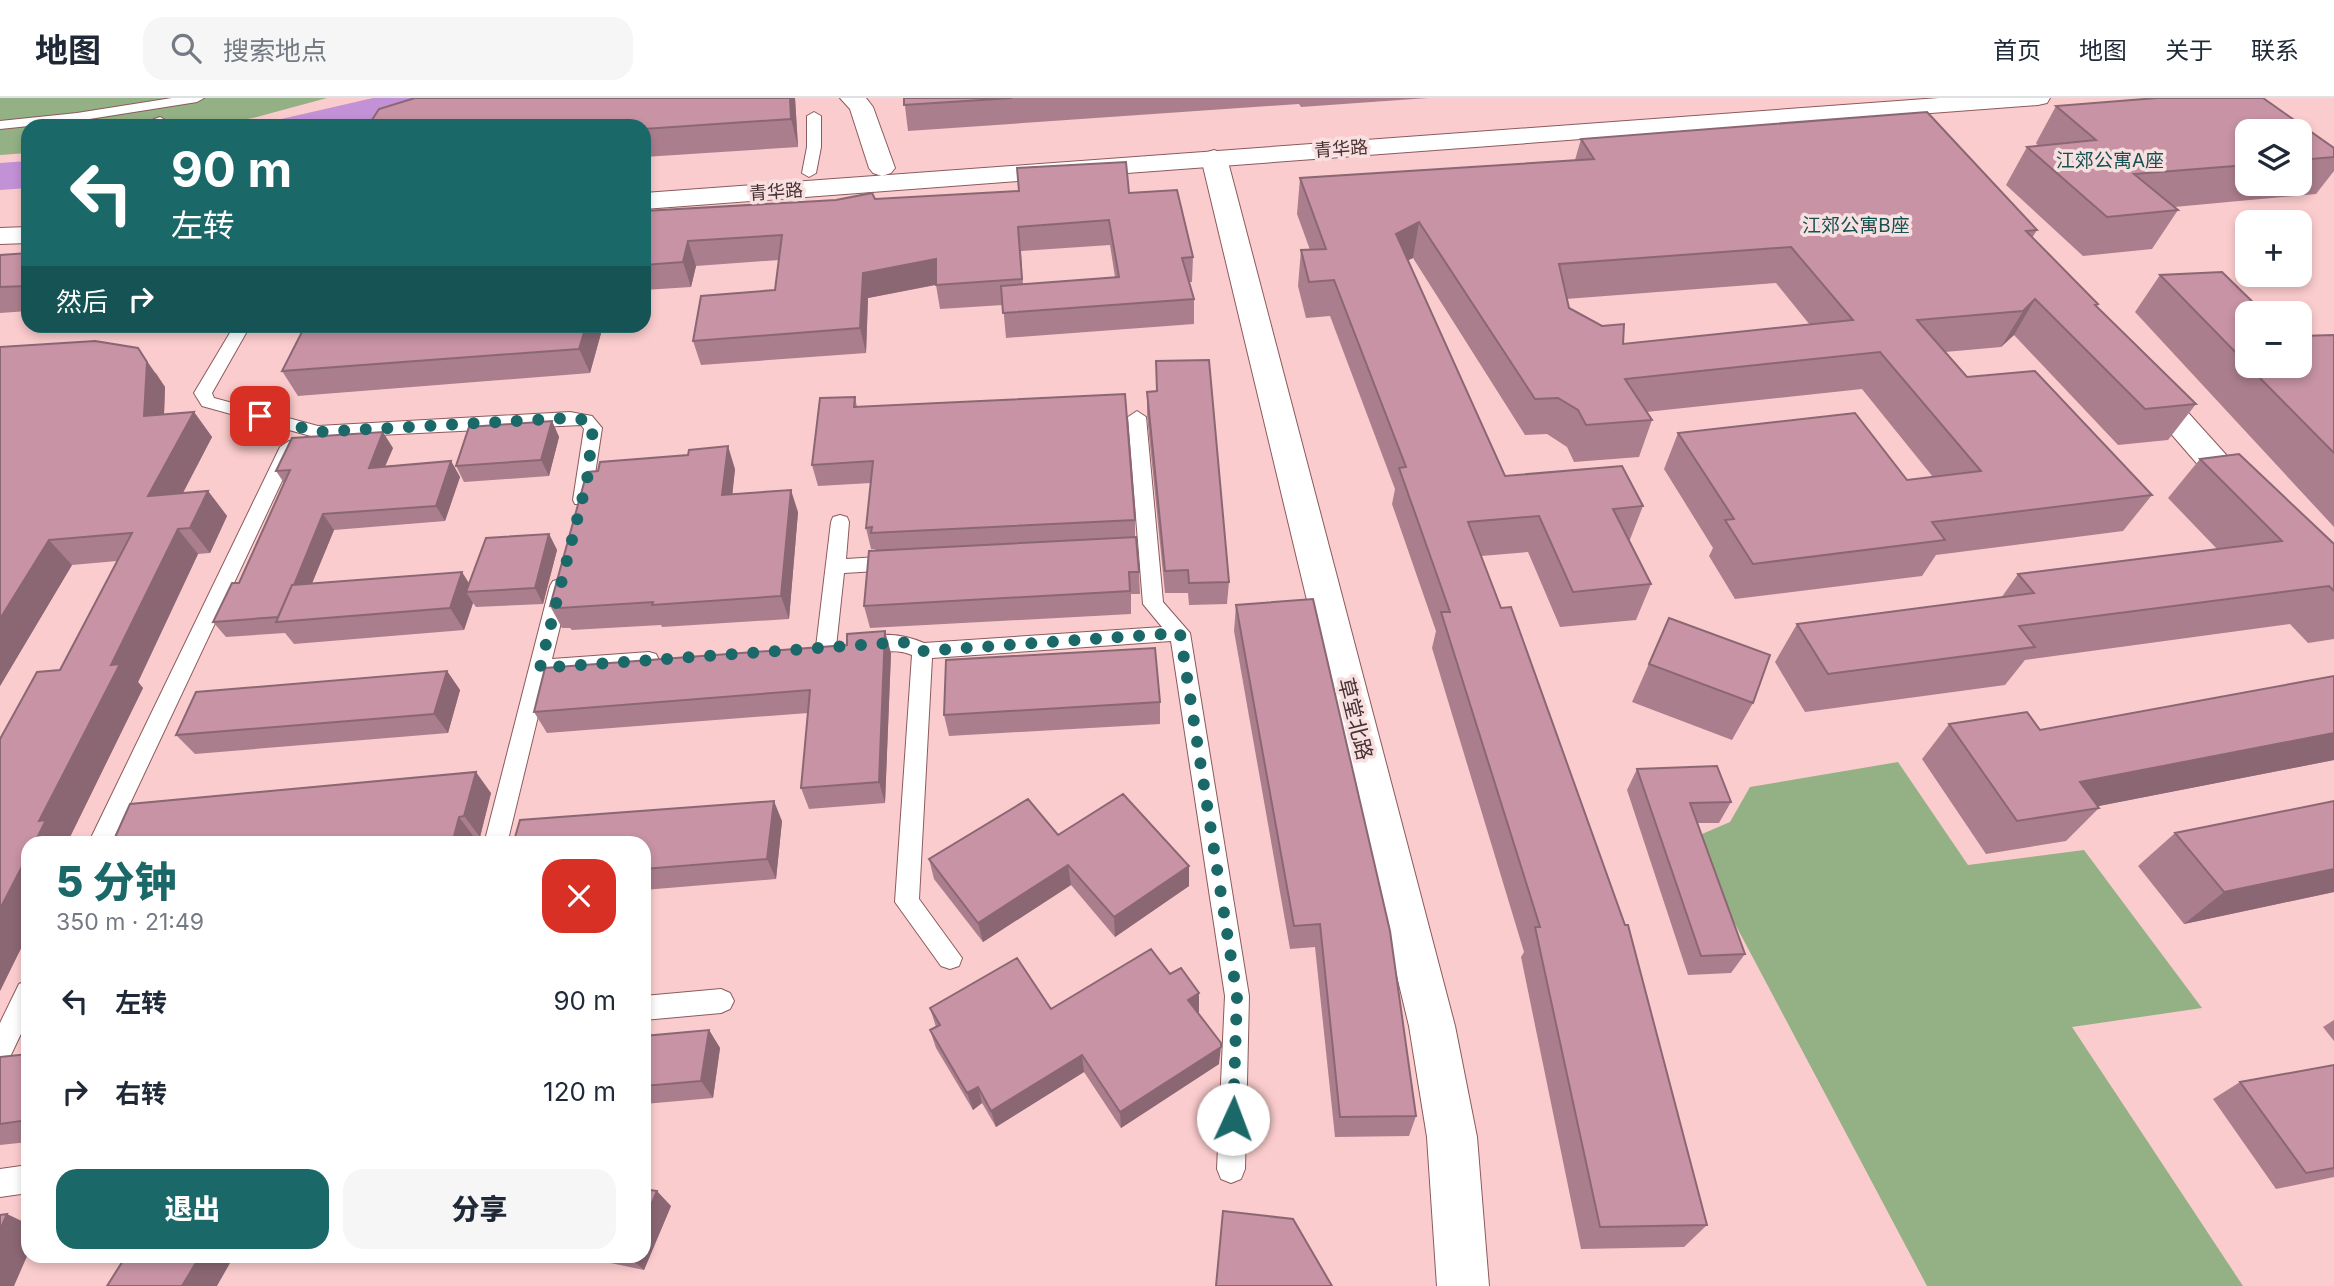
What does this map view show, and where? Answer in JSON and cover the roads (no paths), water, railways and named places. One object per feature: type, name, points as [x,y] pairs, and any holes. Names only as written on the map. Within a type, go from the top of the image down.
[{"type":"main road","points":[[852,98],[861,107],[883,168]]},
{"type":"main road","name":"青华路","points":[[651,183],[1845,98]]},
{"type":"main road","name":"青华路","points":[[651,200],[2038,98]]},
{"type":"main road","points":[[1902,107],[1930,138]]},
{"type":"main road","name":"草堂北路","points":[[1214,158],[1432,1026],[1452,1137],[1463,1286]]},
{"type":"main road","points":[[0,219],[21,218]]},
{"type":"main road","points":[[0,236],[21,235]]},
{"type":"main road","points":[[2123,358],[2260,515]]},
{"type":"lane","points":[[56,119],[197,98]]},
{"type":"lane","points":[[809,173],[814,147],[814,116]]},
{"type":"lane","points":[[4,124],[21,134]]},
{"type":"lane","points":[[238,333],[203,393],[208,402],[318,432],[570,418],[586,420],[593,428],[587,480],[577,521]]},
{"type":"lane","points":[[1137,417],[1141,550],[1153,604],[1180,633],[1237,996],[1231,1169]]},
{"type":"lane","points":[[103,836],[299,426]]},
{"type":"lane","points":[[840,522],[837,566],[820,648],[903,642],[922,651],[1180,633]]},
{"type":"lane","points":[[837,566],[918,562]]},
{"type":"lane","points":[[497,836],[563,574]]},
{"type":"lane","points":[[922,651],[907,902],[950,958]]},
{"type":"lane","points":[[540,668],[663,659]]},
{"type":"lane","points":[[651,1007],[721,1001]]},
{"type":"lane","points":[[6,1063],[21,1015]]},
{"type":"lane","points":[[0,1183],[21,1180]]},
{"type":"district","name":"江郊公寓A座","points":[[2110,160]]},
{"type":"district","name":"江郊公寓B座","points":[[1856,225]]}]
